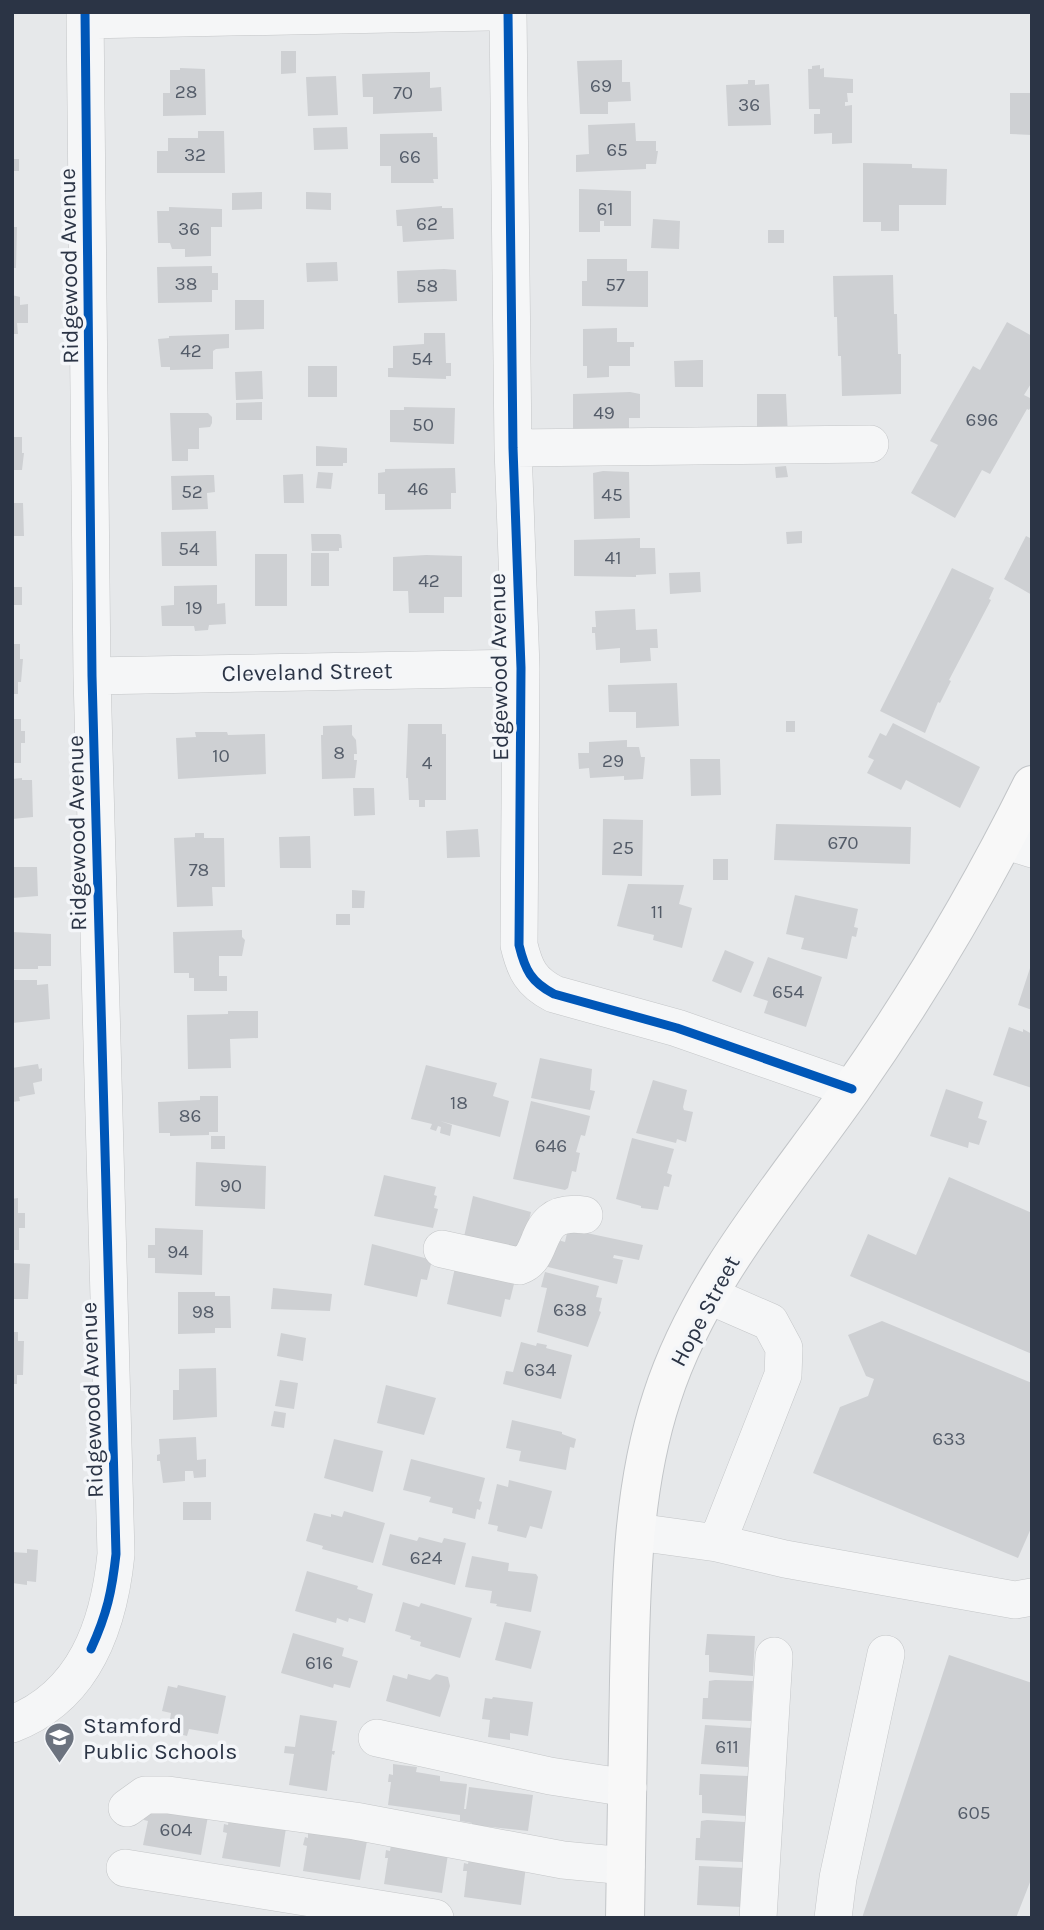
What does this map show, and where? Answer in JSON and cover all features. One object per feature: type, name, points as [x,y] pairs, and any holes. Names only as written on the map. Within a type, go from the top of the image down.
[{"type":"main road","name":"Hope Street","points":[[625,1918],[631,1594],[649,1444],[662,1396],[681,1347],[720,1273],[852,1088],[923,983],[968,909],[1018,844],[1032,785]]},
{"type":"street","points":[[85,16],[488,12]]},
{"type":"street","name":"Edgewood Avenue","points":[[508,12],[513,448],[521,668],[519,945],[523,961],[538,986],[554,994],[677,1028],[852,1088]]},
{"type":"street","name":"Ridgewood Avenue","points":[[12,1724],[53,1702],[82,1669],[103,1623],[112,1594],[116,1554],[92,676],[85,16]]},
{"type":"street","points":[[513,448],[870,444]]},
{"type":"street","name":"Cleveland Street","points":[[92,676],[521,668]]},
{"type":"street","points":[[442,1249],[519,1266],[527,1264],[539,1237],[551,1222],[568,1214],[584,1215]]},
{"type":"street","points":[[708,1295],[770,1322],[784,1348],[783,1375],[717,1543]]},
{"type":"street","points":[[637,1532],[717,1543],[785,1559],[1015,1600],[1032,1597]]},
{"type":"street","points":[[833,1918],[838,1878],[886,1654]]},
{"type":"street","points":[[758,1918],[774,1657]]},
{"type":"street","points":[[377,1738],[550,1776],[628,1788]]},
{"type":"street","points":[[127,1808],[145,1795],[168,1795],[355,1821],[563,1860],[626,1866]]},
{"type":"street","points":[[125,1868],[435,1918]]},
{"type":"building","points":[[281,51],[296,51],[296,73],[281,74]]},
{"type":"building","points":[[622,60],[622,82],[630,82],[631,101],[608,102],[608,114],[580,114],[577,61]]},
{"type":"building","points":[[820,65],[820,69],[824,68],[824,77],[853,79],[853,93],[847,93],[848,102],[845,102],[845,106],[852,105],[852,143],[832,144],[832,133],[814,134],[814,114],[820,114],[820,109],[809,109],[808,69]]},
{"type":"building","points":[[205,69],[206,115],[163,116],[163,93],[170,93],[170,70]]},
{"type":"building","points":[[430,72],[430,88],[441,87],[442,111],[373,114],[373,97],[363,97],[362,74]]},
{"type":"building","points":[[336,76],[338,115],[308,116],[306,77]]},
{"type":"building","points":[[748,80],[755,80],[755,85],[769,84],[771,125],[728,126],[726,85],[748,84]]},
{"type":"building","points":[[1010,93],[1032,93],[1032,135],[1010,134]]},
{"type":"building","points":[[635,123],[636,141],[656,141],[656,164],[646,164],[646,169],[576,172],[576,155],[589,154],[588,125]]},
{"type":"building","points":[[347,127],[348,149],[314,150],[313,128]]},
{"type":"building","points":[[198,131],[224,131],[225,173],[157,173],[157,151],[168,151],[168,138],[198,138]]},
{"type":"building","points":[[433,133],[433,137],[437,137],[438,179],[433,179],[434,183],[391,183],[391,166],[380,166],[380,134]]},
{"type":"building","points":[[12,159],[19,159],[19,171],[12,171]]},
{"type":"building","points":[[863,163],[912,164],[912,168],[947,169],[946,205],[899,205],[899,231],[881,231],[881,222],[863,222]]},
{"type":"building","points":[[579,189],[631,191],[631,226],[604,226],[604,221],[600,221],[600,232],[579,232]]},
{"type":"building","points":[[262,192],[262,209],[232,210],[232,193]]},
{"type":"building","points":[[306,192],[331,193],[331,210],[306,209]]},
{"type":"building","points":[[442,206],[453,208],[454,239],[403,242],[402,226],[397,226],[396,210]]},
{"type":"building","points":[[169,207],[222,209],[222,227],[211,227],[211,256],[185,257],[185,249],[172,249],[170,243],[158,243],[157,211],[169,211]]},
{"type":"building","points":[[653,219],[680,221],[679,249],[651,248]]},
{"type":"building","points":[[12,227],[17,227],[16,268],[12,268]]},
{"type":"building","points":[[768,230],[784,230],[784,243],[768,243]]},
{"type":"building","points":[[587,259],[627,259],[627,271],[648,271],[648,307],[582,306],[582,281],[587,281]]},
{"type":"building","points":[[337,262],[338,281],[307,282],[306,263]]},
{"type":"building","points":[[212,266],[212,273],[218,273],[218,290],[212,290],[212,302],[158,303],[157,267]]},
{"type":"building","points":[[456,270],[457,301],[398,303],[397,271]]},
{"type":"building","points":[[893,275],[898,354],[901,354],[901,394],[842,396],[833,276]]},
{"type":"building","points":[[12,295],[20,297],[20,305],[28,304],[28,323],[17,323],[18,334],[12,334]]},
{"type":"building","points":[[235,300],[264,300],[264,329],[235,330]]},
{"type":"building","points":[[1007,322],[1032,336],[1032,382],[1024,395],[1032,399],[1032,405],[1027,409],[990,474],[982,470],[955,518],[911,493],[938,445],[930,441],[973,366],[980,370]]},
{"type":"building","points":[[617,328],[617,342],[634,342],[634,347],[630,347],[630,366],[609,366],[609,377],[587,378],[587,366],[583,366],[583,329]]},
{"type":"building","points":[[424,333],[445,333],[446,363],[451,363],[451,376],[446,376],[446,379],[388,377],[388,368],[393,368],[393,346],[424,344]]},
{"type":"building","points":[[229,334],[229,348],[213,351],[213,369],[170,370],[170,367],[161,367],[158,339],[169,336]]},
{"type":"building","points":[[703,360],[703,387],[675,387],[674,361]]},
{"type":"building","points":[[308,366],[337,366],[337,397],[308,397]]},
{"type":"building","points":[[262,371],[263,399],[236,400],[235,372]]},
{"type":"building","points":[[573,394],[640,394],[640,418],[629,418],[629,431],[573,436]]},
{"type":"building","points":[[757,394],[786,394],[788,437],[757,438]]},
{"type":"building","points":[[262,402],[262,420],[236,420],[236,403]]},
{"type":"building","points":[[404,407],[455,408],[454,444],[390,442],[390,410],[404,410]]},
{"type":"building","points":[[170,413],[208,413],[212,417],[210,427],[199,428],[199,449],[188,449],[188,461],[172,461]]},
{"type":"building","points":[[12,437],[22,437],[22,470],[12,470]]},
{"type":"building","points":[[316,446],[347,448],[347,463],[343,463],[343,466],[316,466]]},
{"type":"building","points":[[786,466],[788,477],[776,478],[775,467]]},
{"type":"building","points":[[455,468],[456,493],[451,493],[451,509],[385,510],[385,494],[378,494],[378,473],[385,472],[385,469]]},
{"type":"building","points":[[318,472],[333,473],[331,489],[316,488]]},
{"type":"building","points":[[629,472],[630,518],[594,519],[593,473]]},
{"type":"building","points":[[303,474],[304,503],[284,503],[283,475]]},
{"type":"building","points":[[214,475],[215,492],[207,493],[208,509],[172,510],[171,476]]},
{"type":"building","points":[[12,503],[23,503],[24,536],[12,536]]},
{"type":"building","points":[[216,531],[217,566],[162,566],[161,532]]},
{"type":"building","points":[[802,531],[802,543],[787,544],[786,532]]},
{"type":"building","points":[[311,534],[339,534],[342,548],[339,548],[339,551],[312,551]]},
{"type":"building","points":[[1026,536],[1032,539],[1032,595],[1004,579]]},
{"type":"building","points":[[640,538],[640,548],[655,548],[656,574],[636,577],[574,576],[574,540]]},
{"type":"building","points":[[311,553],[329,553],[329,586],[311,586]]},
{"type":"building","points":[[255,554],[287,554],[287,606],[255,606]]},
{"type":"building","points":[[462,556],[462,597],[444,597],[444,613],[409,613],[408,591],[393,591],[393,557]]},
{"type":"building","points":[[952,568],[994,588],[989,599],[991,600],[949,680],[951,681],[940,703],[938,702],[925,733],[880,711]]},
{"type":"building","points":[[700,572],[701,592],[670,594],[669,573]]},
{"type":"building","points":[[217,585],[217,604],[225,603],[226,624],[209,625],[208,630],[195,631],[194,626],[162,626],[161,606],[174,605],[174,586]]},
{"type":"building","points":[[12,587],[22,587],[22,605],[12,605]]},
{"type":"building","points":[[635,609],[636,630],[657,629],[658,648],[650,648],[651,661],[620,663],[620,648],[596,650],[595,633],[592,633],[592,627],[596,627],[595,611]]},
{"type":"building","points":[[12,644],[20,644],[20,659],[23,659],[18,694],[12,694]]},
{"type":"building","points":[[677,683],[679,726],[636,728],[636,712],[609,712],[608,685]]},
{"type":"building","points":[[12,719],[21,719],[21,731],[25,731],[25,743],[21,743],[21,763],[12,763]]},
{"type":"building","points":[[786,721],[795,721],[795,732],[786,732]]},
{"type":"building","points":[[893,723],[980,767],[960,808],[906,780],[901,790],[867,773],[874,760],[868,757],[880,733],[886,736]]},
{"type":"building","points":[[408,724],[442,724],[442,734],[446,734],[446,800],[425,800],[425,807],[419,807],[419,800],[409,800],[406,778]]},
{"type":"building","points":[[352,725],[357,754],[354,754],[354,760],[357,760],[355,778],[322,779],[323,726]]},
{"type":"building","points":[[195,732],[265,734],[266,774],[178,779],[176,738],[196,737]]},
{"type":"building","points":[[627,740],[627,747],[639,747],[641,757],[645,757],[643,779],[624,780],[624,776],[590,778],[589,768],[579,769],[578,753],[589,753],[589,742]]},
{"type":"building","points":[[690,759],[720,759],[721,795],[691,796]]},
{"type":"building","points":[[12,779],[32,780],[33,817],[12,819]]},
{"type":"building","points":[[353,788],[374,788],[375,815],[354,816]]},
{"type":"building","points":[[603,819],[643,820],[642,876],[602,875]]},
{"type":"building","points":[[776,824],[911,827],[910,864],[774,860]]},
{"type":"building","points":[[478,829],[480,857],[447,858],[446,831]]},
{"type":"building","points":[[195,833],[204,833],[204,838],[224,838],[225,887],[212,887],[213,906],[177,907],[174,838],[195,837]]},
{"type":"building","points":[[310,836],[311,868],[280,868],[279,837]]},
{"type":"building","points":[[713,859],[728,859],[728,880],[713,880]]},
{"type":"building","points":[[12,867],[37,867],[38,896],[12,898]]},
{"type":"building","points":[[628,884],[684,885],[679,904],[692,908],[682,948],[653,940],[654,935],[617,926]]},
{"type":"building","points":[[352,890],[365,891],[364,908],[352,908]]},
{"type":"building","points":[[795,895],[858,909],[854,927],[858,928],[856,937],[852,936],[847,959],[801,949],[804,938],[786,934]]},
{"type":"building","points":[[336,914],[350,914],[350,925],[336,925]]},
{"type":"building","points":[[242,930],[245,940],[242,956],[219,956],[219,976],[227,976],[227,991],[194,991],[194,978],[189,978],[189,973],[174,973],[173,932]]},
{"type":"building","points":[[12,932],[51,934],[51,966],[12,969]]},
{"type":"building","points":[[725,950],[754,962],[741,993],[712,981]]},
{"type":"building","points":[[768,957],[822,977],[806,1027],[764,1013],[768,1001],[753,996]]},
{"type":"building","points":[[1032,966],[1032,1010],[1018,1005]]},
{"type":"building","points":[[12,980],[37,980],[37,985],[48,984],[50,1019],[12,1023]]},
{"type":"building","points":[[228,1011],[258,1011],[258,1038],[230,1039],[231,1068],[188,1069],[187,1015],[228,1014]]},
{"type":"building","points":[[1009,1027],[1023,1032],[1023,1029],[1032,1034],[1032,1088],[993,1075]]},
{"type":"building","points":[[540,1058],[592,1069],[590,1090],[595,1091],[590,1110],[531,1098]]},
{"type":"building","points":[[38,1064],[39,1069],[42,1068],[42,1081],[33,1083],[35,1094],[19,1097],[20,1101],[12,1102],[12,1068]]},
{"type":"building","points":[[426,1065],[497,1083],[493,1096],[509,1101],[500,1137],[440,1121],[452,1125],[450,1136],[440,1133],[441,1127],[438,1126],[436,1131],[430,1129],[432,1124],[411,1119]]},
{"type":"building","points":[[653,1080],[687,1090],[683,1107],[684,1110],[693,1112],[686,1142],[677,1139],[676,1143],[636,1133]]},
{"type":"building","points":[[946,1089],[983,1102],[978,1118],[987,1121],[979,1145],[969,1142],[968,1148],[930,1136]]},
{"type":"building","points":[[200,1096],[218,1096],[218,1132],[209,1132],[209,1135],[170,1136],[170,1133],[159,1133],[158,1102],[200,1100]]},
{"type":"building","points":[[531,1101],[590,1116],[585,1136],[581,1135],[576,1152],[580,1153],[576,1172],[572,1171],[568,1188],[565,1190],[513,1179]]},
{"type":"building","points":[[211,1136],[225,1136],[225,1149],[211,1149]]},
{"type":"building","points":[[632,1138],[674,1149],[667,1173],[672,1175],[669,1187],[664,1186],[658,1210],[641,1208],[616,1199]]},
{"type":"building","points":[[196,1162],[266,1166],[265,1209],[195,1206]]},
{"type":"building","points":[[384,1175],[436,1187],[434,1208],[438,1209],[433,1228],[374,1216]]},
{"type":"building","points":[[949,1177],[1032,1213],[1032,1354],[850,1276],[868,1234],[916,1255]]},
{"type":"building","points":[[473,1196],[531,1212],[518,1249],[464,1237]]},
{"type":"building","points":[[18,1198],[18,1213],[25,1213],[25,1228],[19,1228],[19,1250],[12,1250],[12,1199]]},
{"type":"building","points":[[155,1228],[203,1230],[202,1275],[155,1273],[155,1258],[148,1258],[148,1245],[155,1245]]},
{"type":"building","points":[[568,1229],[643,1245],[639,1260],[614,1255],[613,1258],[623,1260],[617,1284],[544,1266],[551,1238],[565,1242]]},
{"type":"building","points":[[372,1244],[432,1260],[427,1280],[421,1279],[417,1297],[364,1285]]},
{"type":"building","points":[[12,1263],[30,1264],[28,1299],[12,1299]]},
{"type":"building","points":[[456,1263],[515,1280],[510,1300],[505,1299],[501,1317],[447,1304]]},
{"type":"building","points":[[545,1272],[599,1286],[596,1297],[602,1298],[601,1312],[588,1347],[537,1332],[547,1288],[541,1287]]},
{"type":"building","points":[[273,1288],[332,1294],[330,1311],[271,1309]]},
{"type":"building","points":[[178,1292],[215,1292],[215,1296],[230,1296],[231,1328],[215,1328],[215,1333],[178,1334]]},
{"type":"building","points":[[882,1321],[1032,1383],[1032,1526],[1018,1558],[813,1473],[840,1407],[868,1396],[874,1379],[866,1376],[848,1335]]},
{"type":"building","points":[[12,1332],[18,1332],[18,1341],[24,1341],[23,1375],[17,1375],[17,1384],[12,1384]]},
{"type":"building","points":[[281,1333],[306,1338],[303,1361],[277,1356]]},
{"type":"building","points":[[521,1342],[536,1346],[537,1343],[547,1345],[546,1348],[572,1355],[561,1399],[503,1384],[506,1371],[513,1372]]},
{"type":"building","points":[[216,1368],[217,1417],[173,1420],[173,1390],[179,1390],[179,1369]]},
{"type":"building","points":[[280,1380],[298,1383],[294,1409],[275,1406]]},
{"type":"building","points":[[386,1385],[436,1398],[424,1435],[377,1423]]},
{"type":"building","points":[[274,1411],[286,1413],[284,1428],[271,1426]]},
{"type":"building","points":[[512,1420],[562,1432],[576,1439],[574,1448],[570,1447],[566,1470],[519,1461],[521,1451],[506,1448]]},
{"type":"building","points":[[196,1437],[197,1460],[206,1459],[206,1477],[194,1478],[193,1471],[185,1471],[185,1481],[163,1483],[160,1461],[157,1461],[157,1455],[160,1454],[159,1439]]},
{"type":"building","points":[[334,1439],[383,1451],[373,1492],[324,1478]]},
{"type":"building","points":[[411,1459],[485,1478],[479,1501],[482,1502],[475,1519],[452,1513],[453,1508],[429,1502],[431,1497],[403,1490]]},
{"type":"building","points":[[509,1480],[552,1491],[542,1529],[530,1526],[526,1538],[497,1531],[498,1526],[488,1524],[497,1484],[508,1487]]},
{"type":"building","points":[[183,1502],[211,1502],[211,1520],[183,1520]]},
{"type":"building","points":[[344,1511],[385,1523],[373,1563],[322,1549],[323,1546],[306,1541],[314,1513],[342,1517]]},
{"type":"building","points":[[390,1534],[417,1541],[419,1537],[442,1543],[444,1538],[466,1543],[455,1585],[382,1565]]},
{"type":"building","points":[[27,1549],[38,1550],[36,1582],[27,1581],[27,1585],[12,1583],[12,1552],[27,1553]]},
{"type":"building","points":[[472,1556],[509,1563],[508,1571],[536,1574],[538,1577],[531,1612],[496,1606],[497,1604],[490,1603],[492,1591],[465,1587]]},
{"type":"building","points":[[307,1571],[358,1586],[357,1589],[373,1594],[365,1623],[349,1618],[348,1622],[337,1618],[336,1623],[295,1611]]},
{"type":"building","points":[[403,1602],[419,1607],[421,1603],[472,1618],[460,1658],[420,1646],[421,1642],[410,1639],[411,1636],[395,1631]]},
{"type":"building","points":[[505,1622],[541,1631],[531,1669],[495,1660]]},
{"type":"building","points":[[293,1633],[344,1648],[342,1656],[358,1661],[350,1688],[334,1684],[333,1688],[281,1673]]},
{"type":"building","points":[[707,1634],[755,1636],[753,1676],[709,1672],[709,1655],[705,1655]]},
{"type":"building","points":[[949,1655],[1032,1683],[1032,1877],[1016,1918],[862,1918]]},
{"type":"building","points":[[408,1674],[430,1680],[436,1674],[448,1677],[450,1686],[440,1717],[386,1701],[393,1675],[407,1679]]},
{"type":"building","points":[[709,1681],[753,1681],[751,1721],[702,1719],[703,1698],[708,1698]]},
{"type":"building","points":[[178,1685],[226,1696],[218,1734],[189,1729],[187,1736],[168,1731],[171,1713],[162,1711],[168,1686],[177,1688]]},
{"type":"building","points":[[485,1698],[533,1702],[528,1736],[510,1733],[510,1740],[488,1737],[490,1720],[482,1719]]},
{"type":"building","points":[[300,1715],[337,1721],[332,1751],[335,1751],[334,1755],[332,1754],[327,1791],[289,1785],[294,1754],[284,1753],[285,1746],[295,1747]]},
{"type":"building","points":[[705,1725],[751,1728],[748,1767],[701,1764]]},
{"type":"building","points":[[393,1764],[417,1767],[416,1772],[440,1776],[440,1781],[467,1784],[464,1809],[469,1787],[533,1795],[528,1831],[472,1825],[460,1821],[460,1815],[388,1805],[391,1782],[388,1782],[389,1774],[393,1775]]},
{"type":"building","points":[[700,1774],[748,1776],[746,1816],[702,1813]]},
{"type":"building","points":[[150,1805],[208,1816],[201,1855],[143,1845],[148,1821],[144,1820],[145,1813]]},
{"type":"building","points":[[229,1818],[286,1828],[280,1867],[222,1858],[227,1833],[223,1832],[224,1824],[228,1825]]},
{"type":"building","points":[[701,1821],[745,1822],[743,1862],[695,1860],[696,1838],[700,1838]]},
{"type":"building","points":[[308,1833],[367,1841],[360,1880],[303,1871],[307,1846],[303,1845]]},
{"type":"building","points":[[391,1844],[448,1854],[442,1893],[384,1884],[388,1858],[385,1858],[386,1850],[390,1851]]},
{"type":"building","points":[[469,1859],[526,1866],[521,1905],[464,1897],[467,1871],[463,1871],[464,1863],[468,1864]]},
{"type":"building","points":[[699,1866],[744,1868],[742,1907],[697,1905]]},
{"type":"cycle path","points":[[85,12],[92,676],[116,1554],[108,1602],[91,1649]]},
{"type":"cycle path","points":[[508,12],[513,448],[521,668],[521,954],[534,980],[554,994],[677,1028],[852,1089]]},
{"type":"place","name":"Stamford Public Schools","points":[[60,1765]]}]
